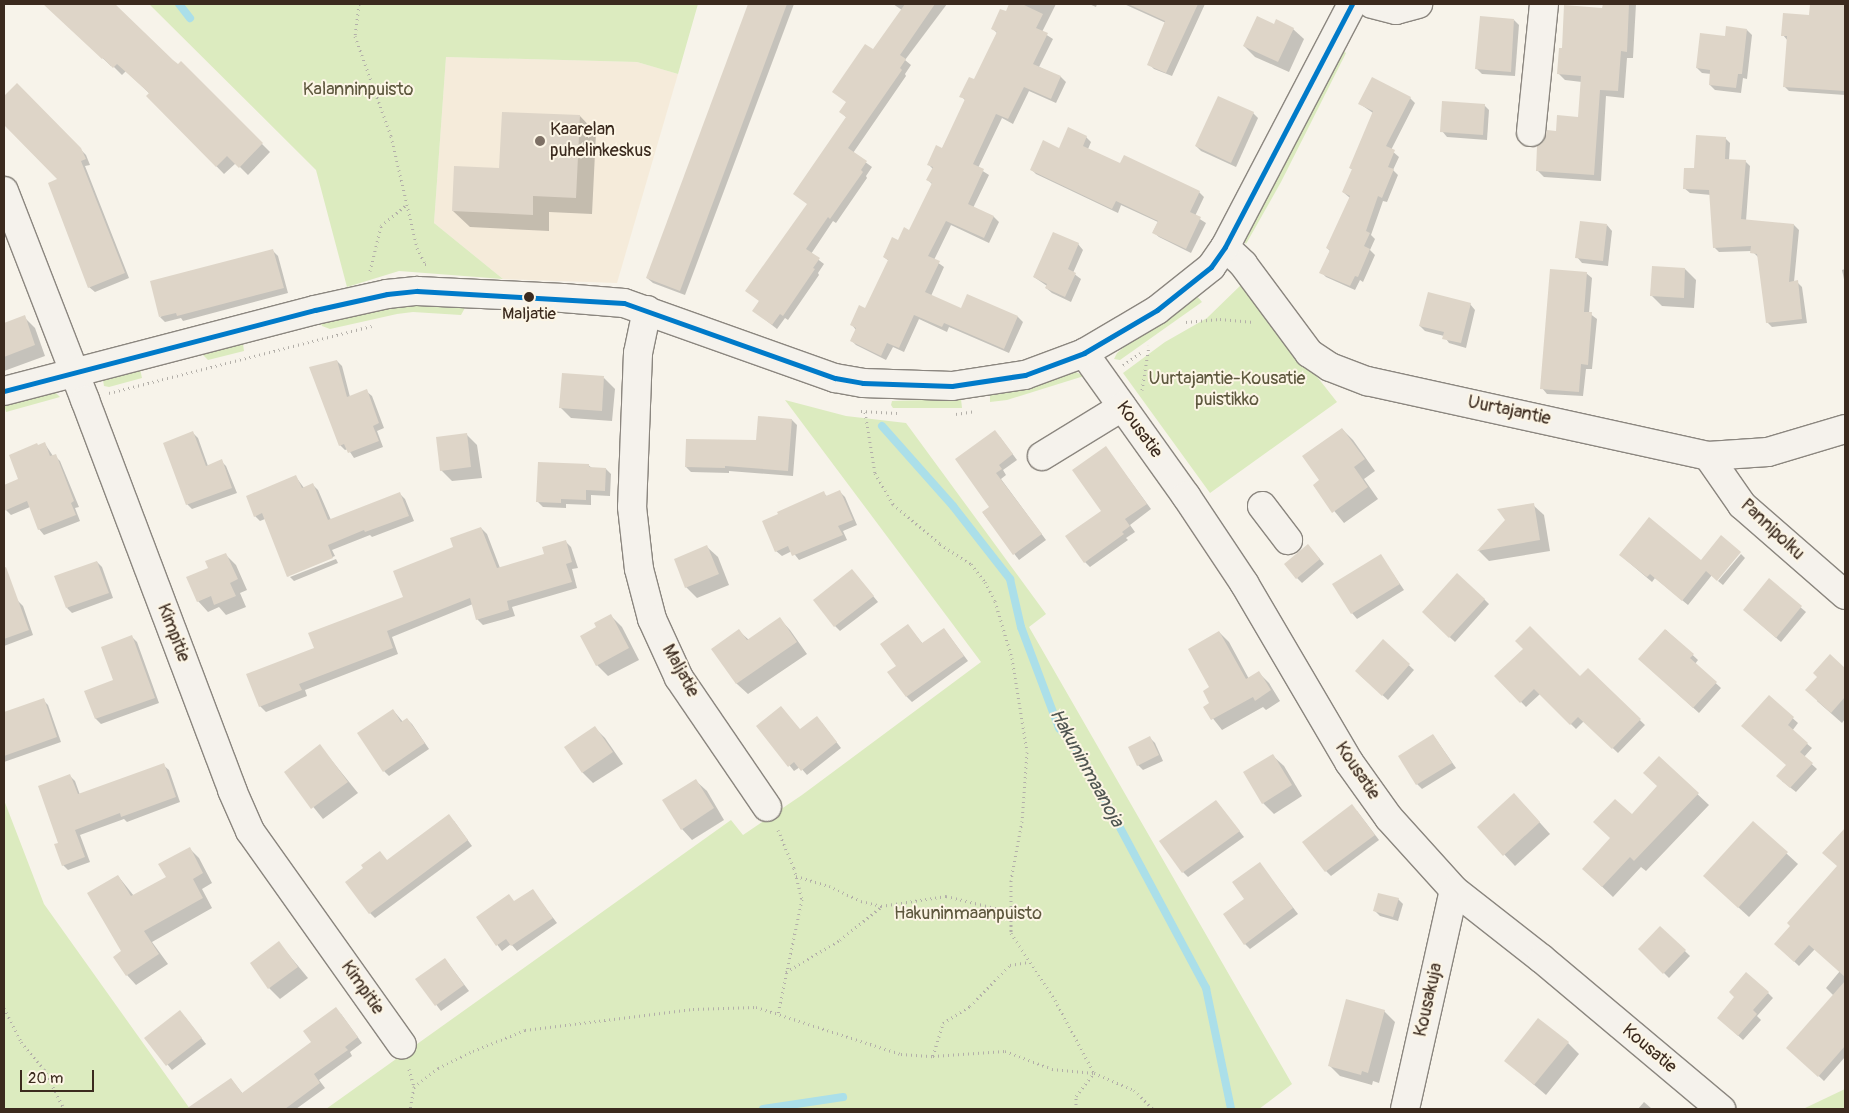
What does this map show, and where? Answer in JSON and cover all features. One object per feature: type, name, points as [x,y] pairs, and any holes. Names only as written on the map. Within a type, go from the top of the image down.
[{"type":"street","points":[[4,391],[315,310],[387,294],[417,292],[603,300],[647,310],[835,378],[863,383],[952,386],[1025,375],[1084,353],[1157,310],[1211,267],[1226,247],[1352,4]]},
{"type":"street","points":[[1372,4],[1396,10],[1418,4]]},
{"type":"street","points":[[1531,132],[1544,4]]},
{"type":"street","name":"Kimpitie","points":[[4,191],[75,373],[232,790],[250,831],[402,1045]]},
{"type":"street","name":"Uurtajantie","points":[[1226,247],[1243,264],[1309,353],[1330,367],[1367,380],[1708,456],[1768,452],[1845,429]]},
{"type":"street","name":"Maljatie","points":[[647,310],[638,353],[633,497],[639,569],[652,619],[678,678],[767,807]]},
{"type":"street","name":"Kousatie","points":[[1084,353],[1100,377],[1131,403],[1186,496],[1244,582],[1349,762],[1390,818],[1454,890],[1542,959],[1721,1109]]},
{"type":"street","points":[[1042,456],[1131,403]]},
{"type":"street","name":"Pannipolku","points":[[1708,456],[1742,506],[1845,595]]},
{"type":"street","points":[[1262,506],[1288,540]]},
{"type":"street","name":"Kousakuja","points":[[1405,1109],[1454,890]]},
{"type":"path","points":[[359,4],[355,36],[391,136],[417,248],[425,264],[432,266]]},
{"type":"path","points":[[364,300],[380,226],[406,205]]},
{"type":"path","points":[[1190,318],[1184,322],[1220,319],[1252,322],[1295,335]]},
{"type":"path","points":[[85,400],[381,324]]},
{"type":"path","points":[[1100,377],[1116,369],[1156,342]]},
{"type":"path","points":[[1131,403],[1149,346]]},
{"type":"path","points":[[857,410],[903,413]]},
{"type":"path","points":[[952,413],[978,411]]},
{"type":"path","points":[[865,412],[875,473],[893,504],[940,544],[971,564],[985,582],[995,602],[1012,658],[1027,752],[1022,821],[1012,880],[1011,933],[1055,1000],[1094,1073]]},
{"type":"path","points":[[767,807],[796,876],[802,899],[778,1014]]},
{"type":"path","points":[[796,876],[829,886],[861,902],[881,906],[946,896],[1011,912]]},
{"type":"path","points":[[786,972],[840,940],[881,906]]},
{"type":"path","points":[[933,1056],[942,1023],[970,1006],[1010,965],[1030,962]]},
{"type":"path","points":[[410,1109],[414,1087],[438,1068],[472,1051],[525,1030],[693,1009],[756,1007],[902,1054],[933,1056],[1006,1051],[1052,1069],[1094,1073],[1134,1090],[1153,1109]]},
{"type":"path","points":[[4,1008],[21,1042],[44,1069],[64,1109]]},
{"type":"path","points":[[1076,1109],[1076,1096],[1094,1073]]},
{"type":"shaded area","points":[[446,57],[637,62],[678,74],[617,283],[503,279],[434,223]]},
{"type":"green space","name":"Kalanninpuisto","points":[[149,4],[698,4],[678,74],[637,62],[446,57],[434,223],[503,279],[399,271],[347,287],[316,170]]},
{"type":"green space","points":[[1339,47],[1346,53],[1281,182],[1246,244],[1242,237]]},
{"type":"green space","name":"Uurtajantie-Kousatie puistikko","points":[[1243,283],[1337,402],[1210,493],[1123,373],[1165,342],[1207,318]]},
{"type":"green space","points":[[1196,295],[1202,302],[1120,360],[1114,359],[1117,353],[1129,343]]},
{"type":"green space","points":[[396,305],[466,306],[461,315],[413,312],[330,329],[322,326],[320,321]]},
{"type":"green space","points":[[243,344],[244,351],[208,360],[201,353]]},
{"type":"green space","points":[[140,369],[142,378],[109,387],[104,386],[103,380],[106,378]]},
{"type":"green space","points":[[1074,371],[1084,376],[1007,400],[990,402],[990,395]]},
{"type":"green space","points":[[56,393],[60,397],[6,412],[4,404]]},
{"type":"green space","points":[[961,399],[962,408],[893,408],[891,405],[892,401]]},
{"type":"green space","name":"Hakuninmaanpuisto","points":[[785,400],[846,416],[906,423],[1046,614],[1029,627],[1292,1084],[1259,1109],[326,1109],[731,820],[743,835],[802,795],[981,662]]},
{"type":"green space","points":[[4,800],[44,904],[190,1109],[4,1109]]},
{"type":"green space","points":[[1845,1089],[1845,1109],[1803,1109]]},
{"type":"building","points":[[43,4],[115,4],[173,60],[178,64],[181,61],[263,143],[239,168],[227,156],[216,167],[146,96],[149,93],[117,64],[113,68],[102,59]]},
{"type":"building","points":[[748,4],[787,4],[680,291],[646,278]]},
{"type":"building","points":[[905,4],[935,4],[900,55],[906,59],[900,68],[902,70],[848,148],[867,161],[861,170],[863,172],[806,249],[820,258],[813,268],[815,269],[783,316],[780,314],[772,325],[752,311],[759,301],[745,291],[807,204],[793,194],[846,117],[839,112],[846,102],[832,92],[865,44],[873,49]]},
{"type":"building","points":[[1009,4],[1022,4],[1043,14],[1036,28],[1048,33],[1033,64],[1061,76],[1051,99],[1024,87],[1008,119],[996,114],[973,164],[984,169],[968,204],[994,216],[984,238],[946,221],[928,256],[940,261],[925,292],[961,308],[967,294],[1018,316],[1004,349],[944,323],[942,327],[914,315],[899,348],[887,343],[881,356],[850,341],[856,328],[850,325],[859,305],[865,308],[888,260],[883,257],[892,237],[898,240],[904,227],[909,230],[932,183],[926,180],[933,167],[927,165],[936,145],[942,148],[965,99],[959,97],[969,77],[974,79],[997,32],[991,29],[1000,9],[1006,11]]},
{"type":"building","points":[[1128,4],[1198,4],[1166,73],[1147,65],[1165,21]]},
{"type":"building","points":[[1603,4],[1629,4],[1627,52],[1621,51],[1618,91],[1600,90],[1594,175],[1536,171],[1537,146],[1544,141],[1547,130],[1556,131],[1557,115],[1578,117],[1581,76],[1557,74],[1559,48],[1562,48],[1564,5],[1602,8]]},
{"type":"building","points":[[1810,4],[1845,4],[1845,91],[1783,87],[1787,36],[1781,36],[1783,13],[1809,15]]},
{"type":"building","points":[[1257,16],[1274,24],[1276,19],[1294,28],[1278,62],[1243,46]]},
{"type":"building","points":[[1480,16],[1514,19],[1511,72],[1475,69]]},
{"type":"building","points":[[1726,26],[1747,29],[1742,74],[1738,74],[1736,88],[1709,85],[1710,70],[1696,68],[1700,33],[1725,36]]},
{"type":"building","points":[[1372,77],[1411,97],[1386,146],[1395,150],[1388,167],[1394,169],[1382,198],[1378,196],[1366,231],[1370,233],[1364,246],[1370,249],[1358,277],[1355,276],[1350,286],[1319,273],[1330,250],[1326,248],[1350,196],[1342,192],[1352,169],[1349,168],[1373,111],[1358,104]]},
{"type":"building","points":[[17,83],[81,148],[86,159],[81,161],[125,273],[88,288],[48,183],[57,179],[4,125],[4,96]]},
{"type":"building","points":[[1218,96],[1254,112],[1231,163],[1195,146]]},
{"type":"building","points":[[1442,101],[1485,104],[1483,135],[1440,132]]},
{"type":"building","name":"Kaarelan puhelinkeskus","points":[[502,112],[580,115],[576,198],[533,196],[533,215],[452,211],[454,166],[499,168]]},
{"type":"building","points":[[1068,127],[1087,136],[1083,146],[1120,163],[1124,155],[1200,191],[1190,212],[1201,217],[1186,249],[1152,233],[1158,221],[1116,201],[1112,209],[1030,170],[1043,140],[1059,148]]},
{"type":"building","points":[[1696,135],[1726,137],[1725,159],[1746,160],[1741,219],[1794,224],[1789,282],[1798,280],[1802,319],[1766,323],[1757,254],[1750,253],[1751,246],[1713,248],[1709,190],[1683,189],[1684,168],[1694,168]]},
{"type":"building","points":[[1580,221],[1607,224],[1603,261],[1575,258]]},
{"type":"building","points":[[1053,232],[1079,243],[1068,269],[1076,273],[1065,297],[1045,288],[1047,284],[1033,277]]},
{"type":"building","points":[[273,249],[284,288],[177,316],[176,313],[159,317],[150,281]]},
{"type":"building","points":[[1652,266],[1685,268],[1684,298],[1650,296]]},
{"type":"building","points":[[1550,269],[1587,272],[1584,312],[1592,312],[1588,365],[1581,364],[1579,392],[1540,389]]},
{"type":"building","points":[[1428,292],[1471,303],[1461,343],[1442,339],[1444,332],[1419,326]]},
{"type":"building","points":[[25,315],[35,345],[4,357],[4,323]]},
{"type":"building","points":[[337,360],[347,397],[367,389],[379,423],[373,426],[379,441],[348,453],[344,444],[339,446],[309,367]]},
{"type":"building","points":[[562,373],[604,376],[602,411],[559,408]]},
{"type":"building","points":[[758,416],[792,419],[788,471],[725,466],[725,468],[685,467],[686,439],[756,440]]},
{"type":"building","points":[[1342,428],[1365,459],[1354,467],[1368,487],[1332,513],[1313,485],[1319,480],[1302,456]]},
{"type":"building","points":[[995,430],[1013,454],[999,465],[1002,469],[996,473],[1042,534],[1013,555],[982,512],[989,507],[955,459]]},
{"type":"building","points":[[193,431],[206,466],[222,459],[232,488],[186,505],[163,443]]},
{"type":"building","points":[[467,433],[471,467],[440,471],[436,437]]},
{"type":"building","points":[[45,442],[50,456],[56,454],[74,501],[71,503],[76,515],[38,530],[27,501],[4,511],[4,485],[18,479],[9,455],[37,443],[38,445]]},
{"type":"building","points":[[1106,446],[1147,504],[1125,519],[1130,526],[1122,532],[1124,534],[1084,563],[1065,536],[1101,511],[1072,470]]},
{"type":"building","points":[[538,462],[589,464],[589,467],[606,468],[605,491],[586,490],[586,500],[561,499],[561,503],[536,502]]},
{"type":"building","points":[[296,475],[302,488],[313,483],[328,520],[400,492],[409,516],[365,532],[364,530],[328,545],[333,558],[287,577],[262,513],[254,517],[246,496]]},
{"type":"building","points":[[840,490],[853,520],[838,526],[843,535],[792,556],[788,546],[775,552],[762,521],[778,514],[777,512],[824,491],[826,496]]},
{"type":"building","points":[[1534,503],[1540,540],[1477,551],[1505,520],[1497,509]]},
{"type":"building","points":[[1649,517],[1701,560],[1721,535],[1741,552],[1717,581],[1706,571],[1682,601],[1650,574],[1647,577],[1619,555]]},
{"type":"building","points":[[481,527],[497,568],[544,554],[542,547],[566,540],[572,562],[566,564],[572,582],[507,601],[509,610],[476,620],[470,598],[387,631],[393,648],[299,684],[302,690],[259,707],[246,674],[314,648],[308,633],[403,597],[393,571],[453,547],[450,538]]},
{"type":"building","points":[[1308,544],[1320,559],[1296,579],[1284,564]]},
{"type":"building","points":[[707,545],[719,574],[685,588],[674,559]]},
{"type":"building","points":[[226,553],[238,579],[230,583],[236,596],[214,605],[211,596],[197,602],[186,577],[208,568],[205,561]]},
{"type":"building","points":[[1381,554],[1400,584],[1351,614],[1332,584]]},
{"type":"building","points":[[97,561],[109,593],[66,608],[54,576]]},
{"type":"building","points":[[6,567],[29,630],[4,639],[4,568]]},
{"type":"building","points":[[852,569],[874,596],[834,627],[813,600]]},
{"type":"building","points":[[1457,573],[1485,599],[1449,638],[1422,612]]},
{"type":"building","points":[[1769,578],[1802,606],[1776,638],[1743,610]]},
{"type":"building","points":[[611,614],[629,648],[596,666],[580,636],[596,627],[594,623]]},
{"type":"building","points":[[780,617],[797,642],[736,684],[711,649],[739,629],[747,640]]},
{"type":"building","points":[[908,624],[922,643],[944,628],[964,656],[906,697],[887,672],[896,666],[880,644]]},
{"type":"building","points":[[1530,626],[1580,676],[1588,668],[1641,719],[1612,749],[1578,717],[1570,725],[1534,689],[1520,703],[1494,676],[1523,649],[1515,641]]},
{"type":"building","points":[[1665,629],[1694,654],[1690,658],[1717,682],[1693,708],[1638,659]]},
{"type":"building","points":[[1219,631],[1246,679],[1259,671],[1271,690],[1255,701],[1253,697],[1211,720],[1203,707],[1209,703],[1203,691],[1209,687],[1188,649]]},
{"type":"building","points":[[132,635],[155,698],[95,719],[84,691],[113,680],[101,647]]},
{"type":"building","points":[[1383,639],[1410,664],[1382,696],[1355,671]]},
{"type":"building","points":[[1830,654],[1845,668],[1845,697],[1831,713],[1805,690],[1817,677],[1813,673]]},
{"type":"building","points":[[1769,695],[1794,717],[1788,725],[1808,743],[1800,752],[1813,763],[1790,788],[1776,776],[1786,765],[1741,726]]},
{"type":"building","points":[[44,698],[57,737],[4,756],[4,712]]},
{"type":"building","points":[[781,706],[800,729],[817,716],[837,742],[801,771],[794,762],[788,767],[756,726]]},
{"type":"building","points":[[393,709],[401,722],[407,718],[425,743],[383,772],[357,733]]},
{"type":"building","points":[[595,726],[613,752],[582,773],[564,747]]},
{"type":"building","points":[[1433,734],[1452,763],[1416,785],[1398,756]]},
{"type":"building","points":[[1150,736],[1159,755],[1137,766],[1128,747]]},
{"type":"building","points":[[320,744],[348,782],[311,809],[284,772]]},
{"type":"building","points":[[1273,754],[1292,785],[1262,804],[1243,772]]},
{"type":"building","points":[[1659,756],[1699,793],[1634,861],[1630,857],[1602,887],[1582,869],[1610,838],[1593,822],[1615,799],[1632,814],[1657,786],[1643,773]]},
{"type":"building","points":[[164,763],[176,797],[121,817],[120,813],[75,830],[85,857],[62,866],[54,844],[58,843],[38,786],[70,774],[78,794]]},
{"type":"building","points":[[696,779],[714,808],[681,830],[662,800]]},
{"type":"building","points":[[1514,793],[1540,822],[1503,856],[1477,827]]},
{"type":"building","points":[[1216,800],[1240,831],[1182,873],[1159,841]]},
{"type":"building","points":[[1352,804],[1375,835],[1325,872],[1302,842]]},
{"type":"building","points":[[449,814],[468,840],[369,914],[345,882],[363,868],[361,865],[380,851],[387,860]]},
{"type":"building","points":[[1753,821],[1788,852],[1738,908],[1703,876]]},
{"type":"building","points":[[1845,828],[1845,977],[1809,945],[1794,962],[1774,944],[1790,926],[1787,923],[1837,866],[1822,853]]},
{"type":"building","points":[[190,847],[203,873],[193,879],[203,898],[144,931],[159,954],[126,976],[113,957],[121,951],[87,893],[118,875],[131,896],[166,877],[158,864]]},
{"type":"building","points":[[1260,862],[1293,908],[1244,945],[1223,914],[1244,899],[1232,882]]},
{"type":"building","points":[[533,889],[553,918],[511,946],[506,939],[496,946],[476,917],[509,894],[514,901]]},
{"type":"building","points":[[1378,893],[1399,898],[1393,917],[1373,911]]},
{"type":"building","points":[[1660,926],[1686,950],[1663,974],[1638,949]]},
{"type":"building","points":[[279,941],[298,967],[268,989],[250,963]]},
{"type":"building","points":[[445,958],[464,985],[435,1006],[415,979]]},
{"type":"building","points":[[1746,972],[1769,992],[1753,1010],[1757,1014],[1738,1036],[1717,1018],[1734,997],[1729,992]]},
{"type":"building","points":[[1845,981],[1845,1046],[1818,1077],[1786,1048]]},
{"type":"building","points":[[1346,999],[1385,1010],[1368,1073],[1362,1071],[1361,1075],[1328,1066]]},
{"type":"building","points":[[336,1007],[358,1037],[345,1047],[348,1050],[314,1074],[320,1083],[285,1109],[186,1109],[231,1078],[242,1093],[311,1042],[303,1031]]},
{"type":"building","points":[[180,1010],[202,1038],[166,1066],[144,1038]]},
{"type":"building","points":[[1538,1018],[1569,1042],[1534,1085],[1504,1061]]},
{"type":"waterway","name":"Hakuninmaanoja","points":[[179,4],[190,18]]},
{"type":"waterway","name":"Hakuninmaanoja","points":[[882,426],[953,506],[1010,579],[1021,627],[1059,728],[1080,753],[1206,988],[1231,1109]]},
{"type":"waterway","points":[[763,1109],[843,1097]]},
{"type":"transit line","points":[[4,391],[315,310],[387,294],[417,291],[624,303],[835,378],[863,383],[952,386],[1025,375],[1084,353],[1157,310],[1211,267],[1225,247],[1352,4]]},
{"type":"place","name":"Kaarelan puhelinkeskus","points":[[540,141]]},
{"type":"place","name":"Maljatie","points":[[529,297]]}]
